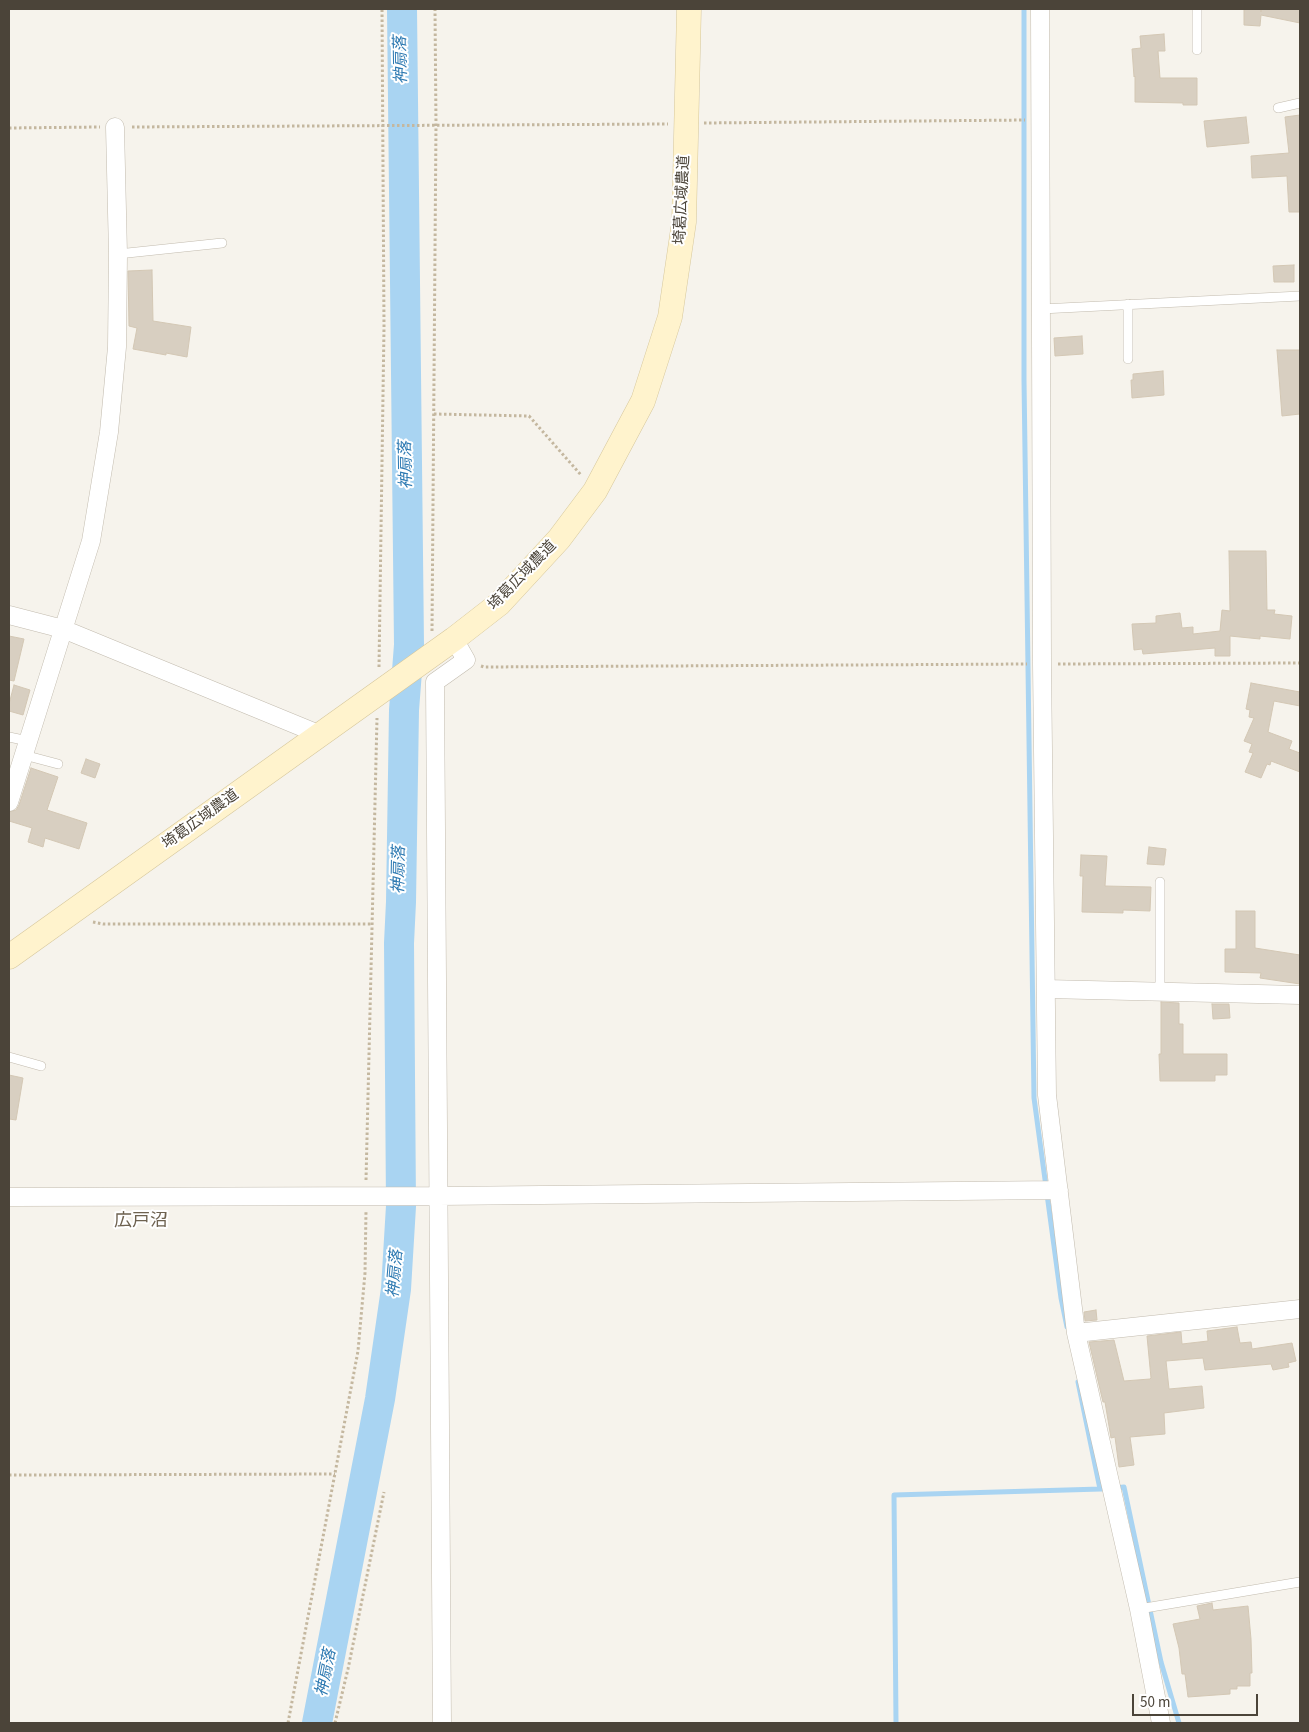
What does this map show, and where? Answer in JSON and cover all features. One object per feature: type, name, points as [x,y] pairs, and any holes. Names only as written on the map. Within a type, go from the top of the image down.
[{"type":"street","name":"埼葛広域農道","points":[[9,957],[321,735],[454,639],[499,604],[559,539],[595,491],[642,401],[670,318],[684,222],[689,9]]},
{"type":"street","points":[[1040,9],[1042,664],[1047,1095],[1076,1333],[1139,1608],[1161,1723]]},
{"type":"street","points":[[9,802],[91,542],[109,432],[117,347],[118,254],[115,127]]},
{"type":"street","points":[[9,615],[63,629],[321,735]]},
{"type":"street","points":[[442,1723],[435,682],[466,660],[454,639]]},
{"type":"street","points":[[1046,989],[1300,995]]},
{"type":"street","points":[[9,1197],[438,1196],[1058,1190]]},
{"type":"street","points":[[1076,1333],[1300,1308]]},
{"type":"lane","points":[[1197,9],[1197,50]]},
{"type":"lane","points":[[1278,108],[1300,103]]},
{"type":"lane","points":[[118,254],[222,243]]},
{"type":"lane","points":[[1042,309],[1300,296]]},
{"type":"lane","points":[[1128,304],[1128,359]]},
{"type":"lane","points":[[9,737],[58,764]]},
{"type":"lane","points":[[1160,882],[1160,992]]},
{"type":"lane","points":[[9,1057],[41,1066]]},
{"type":"lane","points":[[1139,1608],[1300,1582]]},
{"type":"path","points":[[379,693],[384,326],[382,9]]},
{"type":"path","points":[[432,655],[436,125],[435,9]]},
{"type":"path","points":[[9,128],[1041,120]]},
{"type":"path","points":[[434,414],[529,416],[595,491]]},
{"type":"path","points":[[466,660],[484,667],[1300,663]]},
{"type":"path","points":[[66,916],[103,924],[372,924]]},
{"type":"path","points":[[9,1475],[335,1474]]},
{"type":"path","points":[[335,1723],[348,1669],[384,1492]]},
{"type":"building","points":[[1244,9],[1300,9],[1300,23],[1261,15],[1260,26],[1244,25]]},
{"type":"building","points":[[1164,34],[1165,51],[1158,51],[1160,78],[1197,78],[1197,105],[1135,102],[1132,49],[1141,48],[1140,36]]},
{"type":"building","points":[[1300,115],[1300,212],[1289,212],[1287,176],[1252,178],[1251,156],[1289,153],[1285,117]]},
{"type":"building","points":[[1246,117],[1249,143],[1207,147],[1204,121]]},
{"type":"building","points":[[1294,265],[1294,282],[1274,282],[1273,266]]},
{"type":"building","points":[[152,270],[153,321],[191,327],[187,357],[133,349],[137,328],[129,326],[128,271]]},
{"type":"building","points":[[1082,336],[1083,354],[1055,356],[1054,338]]},
{"type":"building","points":[[1277,350],[1300,350],[1300,414],[1282,416]]},
{"type":"building","points":[[1163,371],[1164,395],[1132,398],[1131,380],[1133,380],[1133,374]]},
{"type":"building","points":[[1229,551],[1266,551],[1267,610],[1275,610],[1274,614],[1292,616],[1290,639],[1230,636],[1230,656],[1215,656],[1215,648],[1143,654],[1142,649],[1134,650],[1132,624],[1156,623],[1156,616],[1180,613],[1182,628],[1193,627],[1193,634],[1220,631],[1222,610],[1230,611]]},
{"type":"building","points":[[9,636],[24,639],[14,681],[9,680]]},
{"type":"building","points":[[1251,683],[1300,692],[1300,706],[1274,701],[1268,732],[1292,741],[1289,749],[1300,753],[1300,772],[1271,761],[1270,765],[1267,764],[1261,778],[1245,772],[1253,753],[1249,752],[1252,744],[1244,741],[1254,718],[1249,717],[1250,710],[1246,709]]},
{"type":"building","points":[[14,685],[30,690],[23,715],[9,711]]},
{"type":"building","points":[[86,759],[100,764],[95,778],[81,773]]},
{"type":"building","points":[[31,768],[58,777],[47,810],[87,823],[79,849],[45,838],[43,847],[28,842],[32,828],[9,821],[9,812],[16,810],[19,805]]},
{"type":"building","points":[[1149,847],[1166,849],[1164,865],[1147,864]]},
{"type":"building","points":[[1081,855],[1107,856],[1105,886],[1151,887],[1150,911],[1123,910],[1123,913],[1082,912],[1083,876],[1080,876]]},
{"type":"building","points":[[1236,911],[1255,911],[1255,948],[1300,955],[1300,984],[1260,978],[1261,973],[1225,972],[1225,949],[1236,949]]},
{"type":"building","points":[[1161,1002],[1179,1003],[1179,1024],[1183,1024],[1183,1054],[1227,1054],[1227,1075],[1215,1075],[1215,1081],[1160,1081]]},
{"type":"building","points":[[1212,1004],[1229,1004],[1230,1018],[1213,1019]]},
{"type":"building","points":[[9,1075],[23,1078],[16,1120],[9,1119]]},
{"type":"building","points":[[1096,1310],[1097,1320],[1085,1321],[1084,1312]]},
{"type":"building","points":[[1237,1327],[1240,1343],[1251,1342],[1252,1349],[1292,1343],[1296,1361],[1288,1363],[1289,1367],[1273,1370],[1271,1364],[1205,1370],[1203,1358],[1166,1361],[1169,1389],[1202,1386],[1204,1408],[1164,1413],[1165,1434],[1130,1437],[1134,1465],[1119,1467],[1115,1437],[1111,1438],[1105,1402],[1103,1402],[1089,1342],[1114,1340],[1124,1381],[1150,1379],[1147,1336],[1181,1332],[1182,1344],[1208,1341],[1207,1331]]},
{"type":"building","points":[[1212,1603],[1213,1610],[1248,1606],[1252,1673],[1250,1673],[1250,1686],[1237,1686],[1237,1689],[1230,1689],[1230,1694],[1188,1697],[1185,1674],[1182,1674],[1179,1648],[1173,1624],[1200,1619],[1197,1606]]},
{"type":"waterway","name":"神扇落","points":[[317,1723],[380,1399],[396,1289],[401,1206],[399,943],[404,710],[409,645],[402,9]]},
{"type":"waterway","points":[[1024,9],[1024,380],[1034,1098],[1061,1298],[1067,1327]]},
{"type":"waterway","points":[[1078,1382],[1100,1489]]},
{"type":"waterway","points":[[1115,1488],[1124,1487],[1161,1662],[1179,1723]]},
{"type":"waterway","points":[[896,1723],[894,1495],[1101,1489]]},
{"type":"district","name":"広戸沼","points":[[141,1222]]}]
